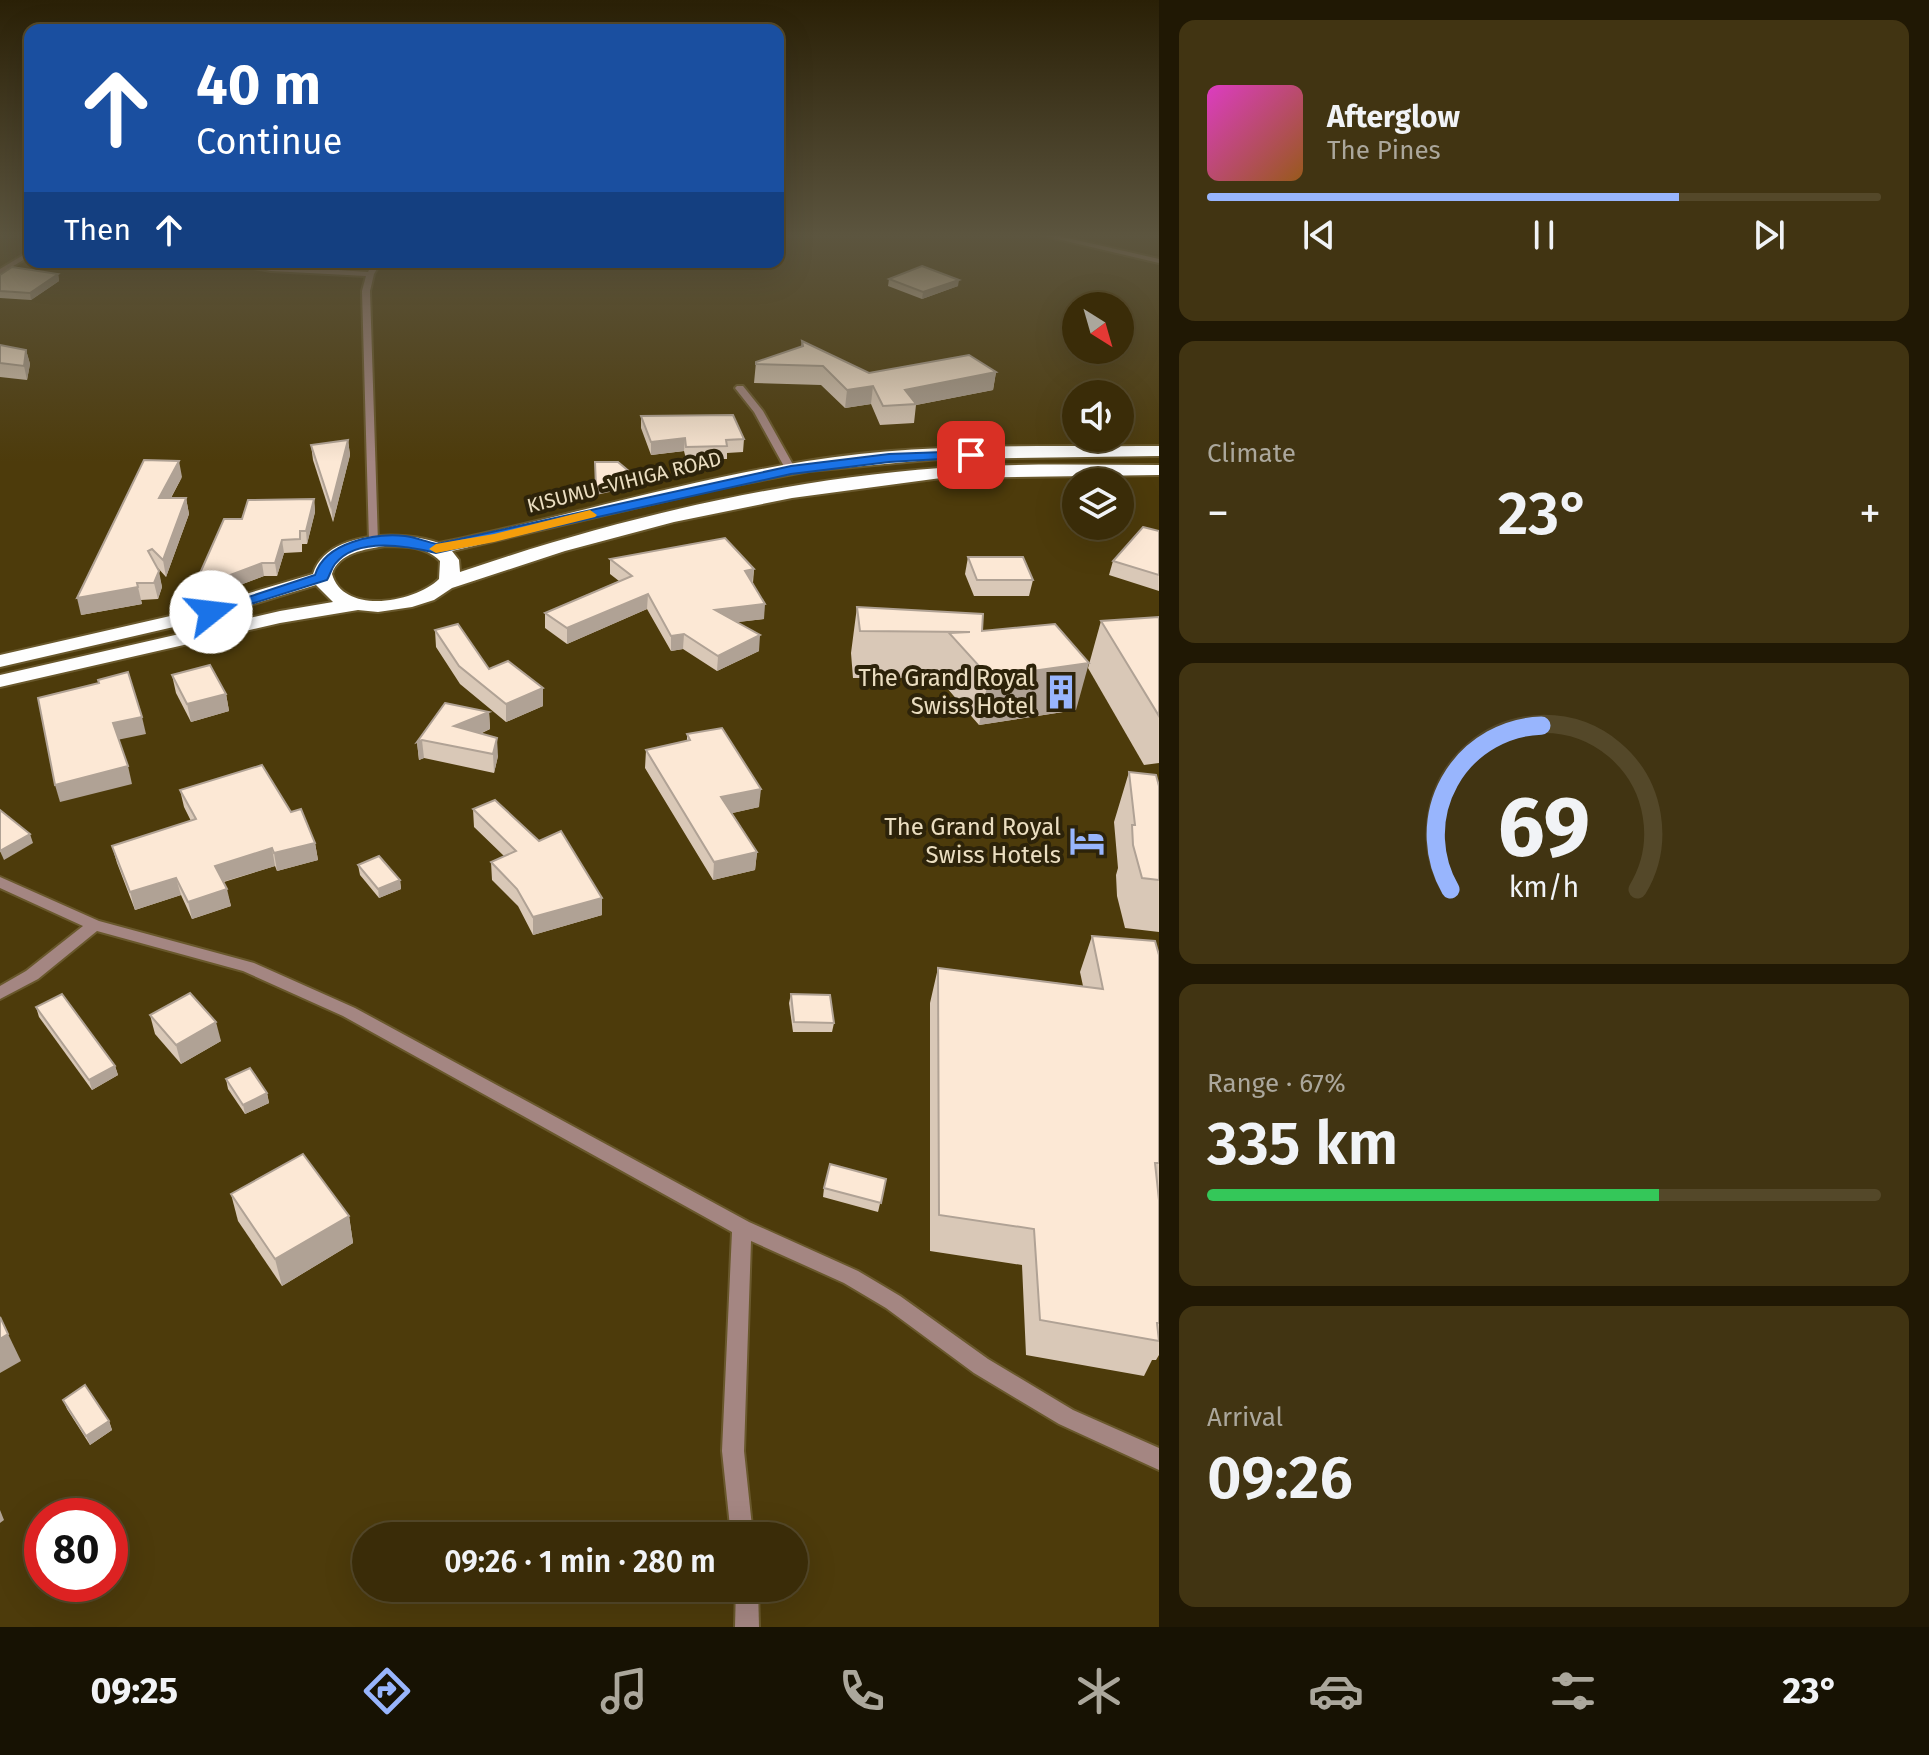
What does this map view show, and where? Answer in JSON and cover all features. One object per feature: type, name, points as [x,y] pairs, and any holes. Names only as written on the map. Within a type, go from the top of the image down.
[{"type":"highway","name":"KISUMU -VIHIGA ROAD","points":[[436,549],[791,470],[889,458],[1159,451]]},
{"type":"highway","name":"KISUMU -VIHIGA ROAD","points":[[357,604],[402,604],[423,598],[444,584],[512,560],[622,530],[798,492],[956,474],[1159,470]]},
{"type":"highway","points":[[357,604],[338,598],[326,588],[322,577],[325,566],[334,556],[348,548],[374,541],[404,540],[436,549],[447,557],[451,566],[449,578],[444,584]]},
{"type":"highway","points":[[0,661],[184,619],[322,577]]},
{"type":"highway","points":[[0,681],[280,617],[357,604]]},
{"type":"street","points":[[366,310],[374,541]]},
{"type":"street","points":[[740,388],[758,411],[791,470]]},
{"type":"street","points":[[0,882],[94,925],[248,967],[349,1012],[742,1228],[851,1277],[893,1302],[981,1366],[1066,1417],[1159,1459]]},
{"type":"street","points":[[0,993],[32,975],[94,925]]},
{"type":"street","points":[[741,1522],[733,1451],[742,1228]]},
{"type":"street","points":[[747,1602],[747,1627]]},
{"type":"building","points":[[802,341],[869,373],[969,355],[996,372],[905,390],[916,404],[883,406],[873,386],[847,390],[823,366],[756,364],[803,346]]},
{"type":"building","points":[[0,345],[26,350],[24,366],[0,363]]},
{"type":"building","points":[[733,415],[744,439],[726,440],[727,446],[686,447],[685,438],[651,442],[641,416]]},
{"type":"building","points":[[348,440],[331,506],[311,445]]},
{"type":"building","points":[[144,460],[179,461],[159,498],[186,498],[163,560],[152,549],[148,551],[159,571],[154,583],[137,583],[138,587],[77,598]]},
{"type":"building","points":[[595,462],[618,462],[637,478],[596,487]]},
{"type":"building","points":[[314,499],[306,531],[300,531],[300,539],[282,540],[275,563],[262,563],[193,589],[224,519],[242,519],[248,500]]},
{"type":"building","points":[[1143,527],[1159,531],[1159,575],[1113,561]]},
{"type":"building","points":[[725,538],[754,569],[745,571],[765,604],[715,610],[760,635],[718,656],[684,634],[671,636],[648,594],[567,628],[545,613],[632,576],[610,559]]},
{"type":"building","points":[[968,557],[1023,557],[1033,580],[977,580]]},
{"type":"building","points":[[857,607],[983,614],[982,631],[1055,624],[1089,663],[989,677],[949,633],[970,632],[860,631]]},
{"type":"building","points":[[1159,617],[1159,716],[1101,621]]},
{"type":"building","points":[[458,624],[489,669],[508,661],[543,688],[506,704],[459,666],[435,630]]},
{"type":"building","points":[[210,665],[226,694],[187,704],[172,675]]},
{"type":"building","points":[[128,672],[142,717],[113,723],[128,766],[55,785],[38,698],[99,683],[98,680]]},
{"type":"building","points":[[445,703],[489,712],[454,726],[497,738],[493,754],[422,740],[417,742]]},
{"type":"building","points":[[722,728],[761,789],[721,797],[757,852],[714,862],[646,750],[690,740],[687,734]]},
{"type":"building","points":[[262,765],[291,812],[301,809],[315,843],[274,853],[272,848],[215,866],[227,889],[188,902],[176,878],[130,892],[112,846],[196,819],[180,790]]},
{"type":"building","points":[[1129,772],[1156,775],[1159,786],[1159,880],[1142,878],[1133,845],[1132,825],[1135,825]]},
{"type":"building","points":[[495,800],[539,841],[561,831],[602,898],[533,917],[517,889],[491,862],[516,851],[473,809]]},
{"type":"building","points":[[0,810],[30,834],[0,851]]},
{"type":"building","points":[[379,856],[400,880],[378,889],[358,865]]},
{"type":"building","points":[[1092,936],[1155,941],[1159,955],[1159,1163],[1155,1163],[1159,1200],[1159,1341],[1040,1320],[1034,1229],[939,1215],[938,968],[1103,989]]},
{"type":"building","points":[[190,993],[216,1022],[176,1045],[150,1015]]},
{"type":"building","points":[[62,994],[115,1066],[89,1080],[36,1007]]},
{"type":"building","points":[[791,994],[830,995],[834,1023],[794,1022]]},
{"type":"building","points":[[250,1068],[267,1093],[243,1105],[226,1079]]},
{"type":"building","points":[[303,1154],[349,1216],[275,1259],[231,1194]]},
{"type":"building","points":[[830,1164],[886,1179],[881,1203],[824,1188]]},
{"type":"building","points":[[0,1317],[8,1334],[0,1339]]},
{"type":"building","points":[[85,1385],[109,1421],[86,1436],[63,1400]]},
{"type":"slow traffic","points":[[436,549],[590,515]]},
{"type":"place","name":"The Grand Royal Swiss Hotel","points":[[1061,692]]},
{"type":"place","name":"The Grand Royal Swiss Hotels","points":[[1087,841]]},
{"type":"route","points":[[211,612],[322,577],[325,566],[334,556],[365,543],[404,540],[436,549],[494,538],[687,490],[811,466],[889,458],[971,455]]}]
